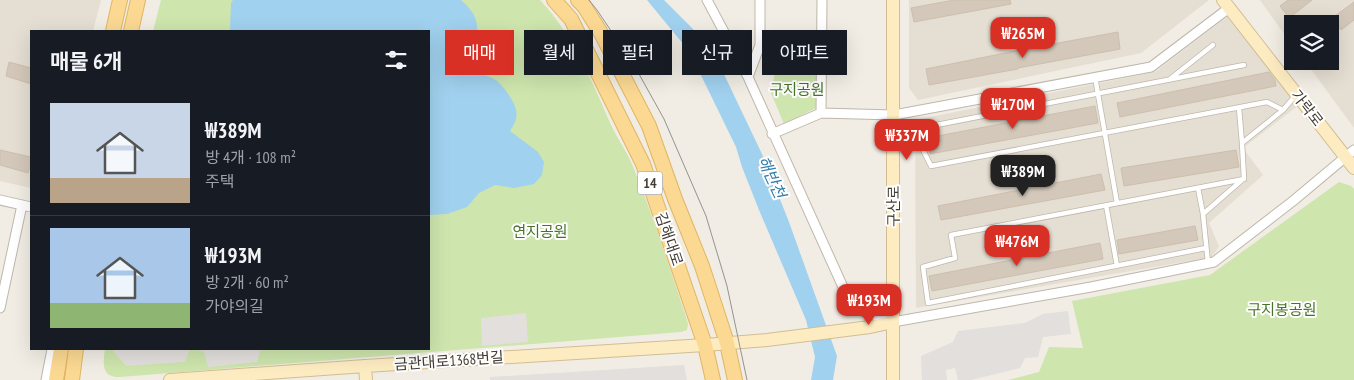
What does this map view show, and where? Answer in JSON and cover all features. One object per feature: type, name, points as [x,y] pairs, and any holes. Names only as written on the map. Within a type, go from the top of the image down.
[{"type":"main road","points":[[113,30],[120,0]]},
{"type":"main road","points":[[132,30],[138,0]]},
{"type":"main road","name":"김해대로","points":[[554,0],[571,19],[643,164],[705,345],[713,380]]},
{"type":"main road","name":"김해대로","points":[[578,0],[601,33],[649,126],[675,199],[702,266],[727,343],[735,380]]},
{"type":"main road","name":"구산로","points":[[893,0],[893,380]]},
{"type":"main road","name":"가락로","points":[[1226,4],[1296,94],[1350,154],[1354,168]]},
{"type":"main road","name":"금관대로1368번길","points":[[170,380],[705,345],[767,340],[893,322]]},
{"type":"main road","points":[[56,380],[62,350]]},
{"type":"main road","points":[[72,380],[76,350]]},
{"type":"main road","points":[[365,366],[366,380]]},
{"type":"street","points":[[707,0],[748,77],[772,134],[852,307],[893,322],[1092,287],[1214,262],[1350,154]]},
{"type":"street","points":[[748,77],[760,44],[760,0]]},
{"type":"street","points":[[821,113],[822,0]]},
{"type":"street","points":[[772,134],[821,113],[894,115],[1151,67],[1226,4]]},
{"type":"street","points":[[0,200],[27,206],[0,308]]},
{"type":"street","points":[[46,380],[52,350]]},
{"type":"lane","points":[[1169,79],[1213,45]]},
{"type":"lane","points":[[1244,65],[921,128],[923,150],[932,166],[1266,102],[1283,110]]},
{"type":"lane","points":[[1095,78],[1117,203]]},
{"type":"lane","points":[[1242,143],[1283,110],[1296,94]]},
{"type":"lane","points":[[1238,108],[1244,179]]},
{"type":"lane","points":[[1206,248],[928,303],[923,267],[955,258],[951,235],[1244,179]]},
{"type":"lane","points":[[1203,214],[1244,179]]},
{"type":"lane","points":[[1198,188],[1203,214],[1208,264]]},
{"type":"lane","points":[[1106,205],[1116,266]]},
{"type":"shaded area","points":[[0,0],[101,0],[93,30],[30,30],[30,188],[0,181]]},
{"type":"shaded area","points":[[909,0],[1209,0],[1141,53],[918,100],[909,88]]},
{"type":"shaded area","points":[[1260,0],[1354,0],[1354,128],[1312,70],[1339,70],[1339,15],[1284,15],[1284,34]]},
{"type":"shaded area","points":[[1236,10],[1304,101],[1243,148],[1263,175],[1209,223],[1219,246],[1212,257],[916,308],[915,120],[1155,72]]},
{"type":"shaded area","points":[[1068,311],[1071,334],[1043,337],[1038,357],[1025,358],[1020,368],[971,380],[958,380],[955,368],[946,370],[947,380],[922,380],[921,356],[953,342],[958,331],[1025,323],[1043,314]]},
{"type":"shaded area","points":[[526,313],[528,342],[482,346],[481,318]]},
{"type":"shaded area","points":[[114,350],[190,350],[185,362],[126,366]]},
{"type":"shaded area","points":[[197,350],[263,350],[260,351],[257,362],[208,367],[204,352]]},
{"type":"shaded area","points":[[684,365],[687,380],[490,380],[490,377]]},
{"type":"green space","name":"연지공원","points":[[161,0],[540,0],[563,30],[524,30],[524,75],[589,75],[614,131],[632,163],[687,320],[687,330],[120,377],[109,375],[104,364],[105,350],[430,350],[430,30],[153,30]]},
{"type":"green space","name":"구지공원","points":[[774,75],[820,75],[822,96],[816,108],[784,124],[771,93]]},
{"type":"green space","name":"구지봉공원","points":[[1339,182],[1354,189],[1354,380],[1008,380],[1039,372],[1049,347],[1083,348],[1072,301],[1210,275]]},
{"type":"water","points":[[233,0],[461,0],[474,15],[477,30],[445,30],[445,75],[486,75],[497,81],[504,88],[515,106],[516,113],[514,124],[510,131],[538,152],[544,162],[542,175],[534,184],[514,188],[495,185],[479,193],[467,207],[447,214],[430,215],[430,30],[230,30],[231,3]]},
{"type":"water","name":"해반천","points":[[647,0],[664,0],[694,30],[682,30],[682,43]]},
{"type":"water","name":"해반천","points":[[701,75],[724,75],[762,154],[789,222],[837,356],[833,380],[811,380],[815,357],[806,320],[759,210],[736,147]]},
{"type":"building","points":[[954,0],[1010,0],[1011,4],[914,22],[911,8]]},
{"type":"building","points":[[1288,0],[1312,0],[1293,15],[1287,15],[1280,6]]},
{"type":"building","points":[[1354,2],[1354,20],[1341,30],[1339,28],[1339,15],[1336,15]]},
{"type":"building","points":[[1118,32],[1120,49],[929,85],[926,69]]},
{"type":"building","points":[[9,62],[30,68],[30,84],[6,76]]},
{"type":"building","points":[[1269,72],[1275,80],[1276,86],[1120,117],[1117,103]]},
{"type":"building","points":[[1095,106],[1098,123],[930,154],[927,138]]},
{"type":"building","points":[[0,150],[30,157],[28,173],[0,165]]},
{"type":"building","points":[[1236,150],[1239,167],[1124,186],[1121,168]]},
{"type":"building","points":[[1101,174],[1105,190],[941,220],[938,206]]},
{"type":"building","points":[[1195,226],[1198,240],[1119,254],[1117,240]]},
{"type":"building","points":[[1100,243],[1103,259],[932,291],[929,276]]},
{"type":"tram line","points":[[589,0],[634,65],[664,119],[706,216],[727,286],[747,380]]}]
